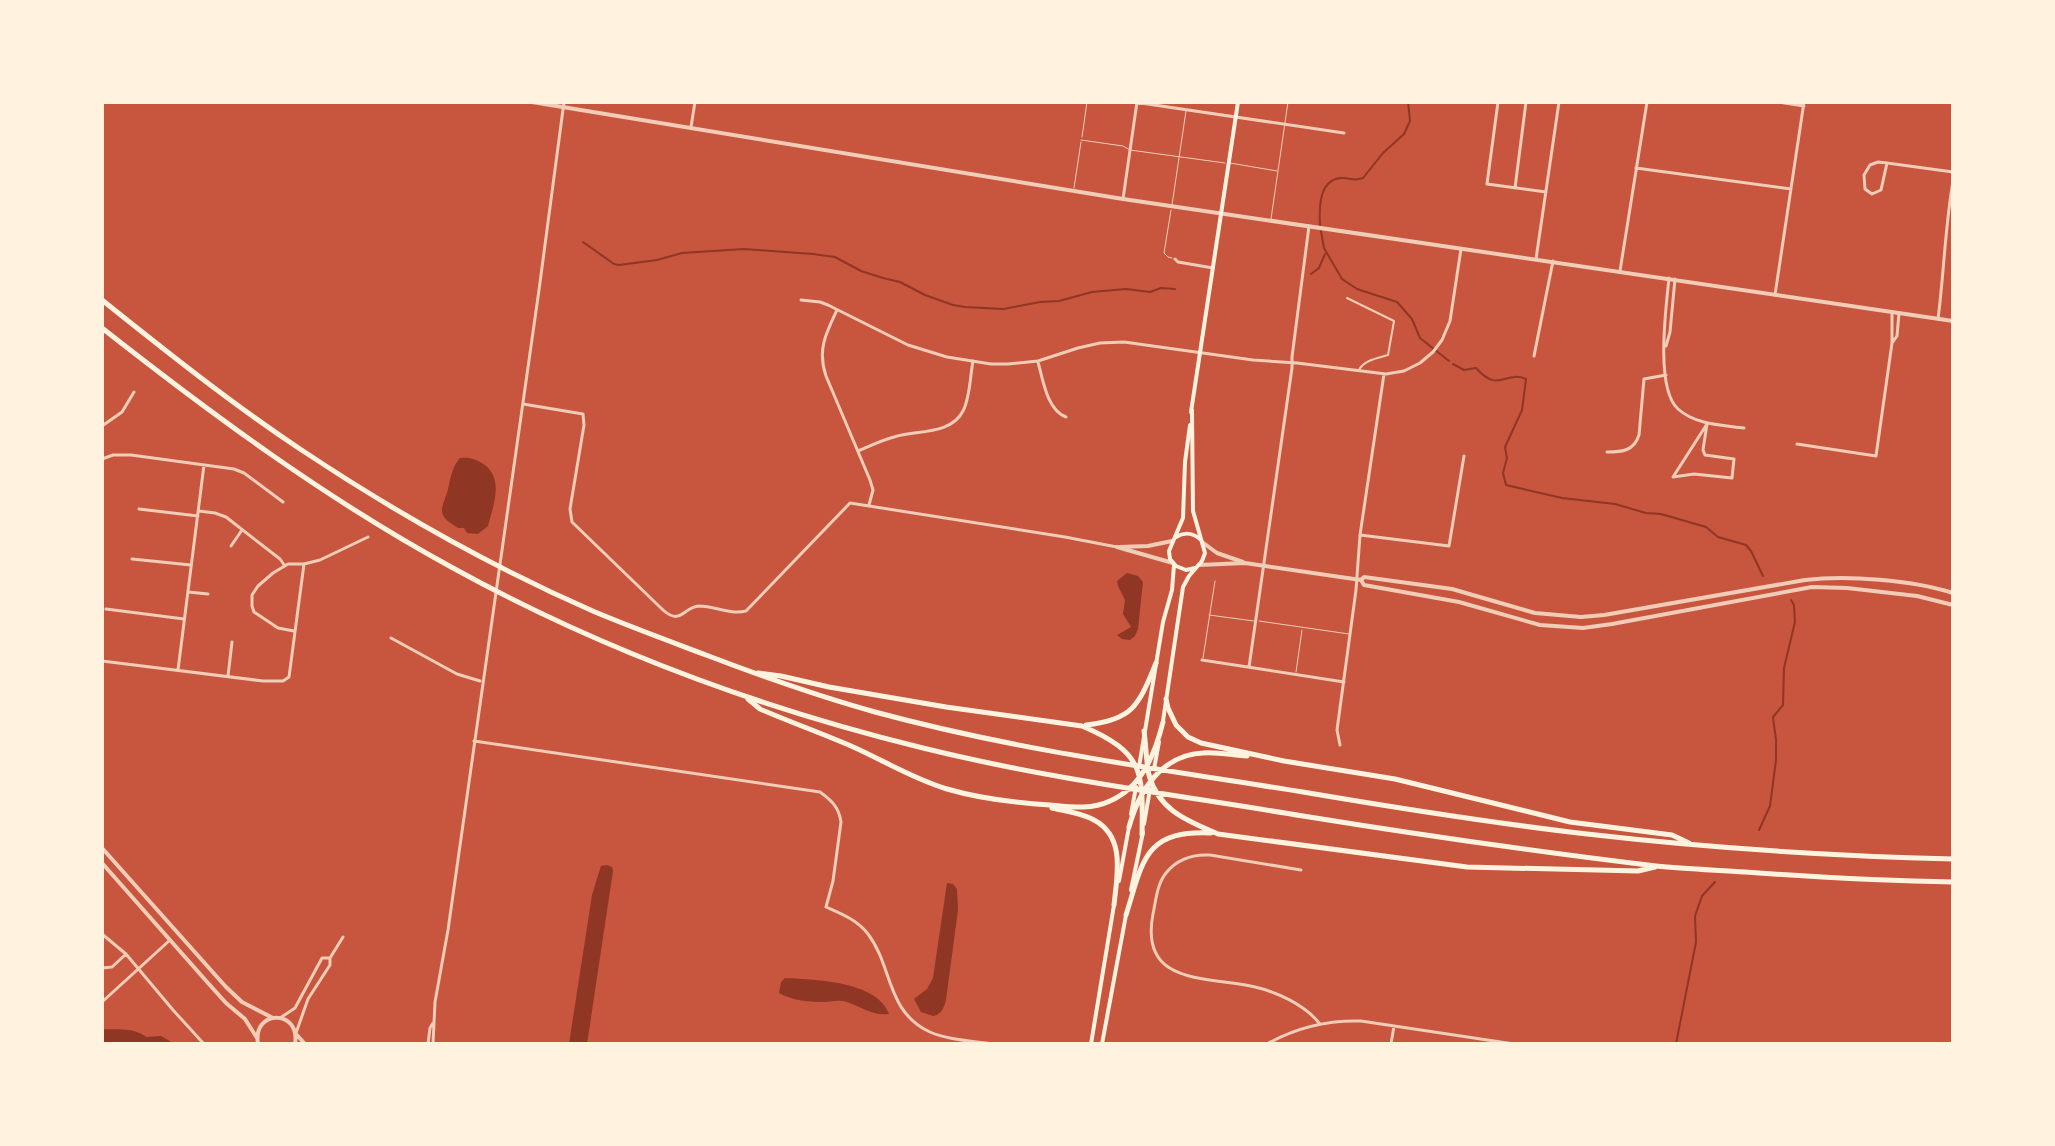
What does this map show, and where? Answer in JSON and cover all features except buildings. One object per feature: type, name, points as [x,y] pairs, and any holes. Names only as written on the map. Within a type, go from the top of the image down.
[{"type":"highway","points":[[102,300],[227,398],[300,449],[481,557],[596,612],[824,697],[909,721],[1020,746],[1525,826],[1808,853],[1953,859]]},
{"type":"highway","points":[[102,328],[289,468],[423,551],[478,581],[612,644],[744,696],[848,729],[1006,767],[1472,842],[1661,866],[1806,877],[1953,882]]},
{"type":"highway","points":[[1082,726],[1110,722],[1129,711],[1140,699],[1156,663]]},
{"type":"highway","points":[[749,671],[946,707],[1082,726],[1112,739],[1127,752],[1142,790],[1142,835]]},
{"type":"highway","points":[[744,696],[760,709],[934,784],[961,792],[1039,805],[1098,823],[1109,833],[1117,851],[1114,905]]},
{"type":"highway","points":[[1166,699],[1174,722],[1188,737],[1201,743],[1395,779],[1556,819],[1672,835],[1693,844]]},
{"type":"highway","points":[[1039,805],[1093,807],[1121,795],[1148,765],[1163,722]]},
{"type":"highway","points":[[1144,731],[1152,780],[1164,802],[1178,816],[1218,834]]},
{"type":"highway","points":[[1129,827],[1142,790],[1166,765],[1192,754],[1260,756]]},
{"type":"highway","points":[[1126,915],[1139,872],[1152,850],[1165,839],[1184,833],[1218,834],[1467,867],[1638,871],[1661,866]]},
{"type":"main road","points":[[1091,1044],[1163,622],[1172,590],[1173,564],[1169,554],[1183,518],[1185,462],[1238,102]]},
{"type":"main road","points":[[1102,1044],[1163,722],[1183,587],[1205,553],[1193,511],[1192,410]]},
{"type":"main road","points":[[1173,540],[1181,534],[1190,534],[1202,542]]},
{"type":"main road","points":[[1173,564],[1184,570],[1198,566]]},
{"type":"street","points":[[532,102],[564,104],[1123,199],[1953,321]]},
{"type":"street","points":[[691,127],[695,102]]},
{"type":"street","points":[[1123,199],[1136,102],[1344,133]]},
{"type":"street","points":[[1498,102],[1487,184],[1546,192]]},
{"type":"street","points":[[1515,188],[1526,102]]},
{"type":"street","points":[[1536,259],[1559,102]]},
{"type":"street","points":[[1620,271],[1647,102]]},
{"type":"street","points":[[1775,295],[1804,104],[1778,102]]},
{"type":"street","points":[[431,1044],[564,104]]},
{"type":"street","points":[[1887,163],[1881,190],[1875,194],[1867,192],[1863,183],[1866,168],[1873,163],[1887,163],[1953,172]]},
{"type":"street","points":[[1636,168],[1791,189]]},
{"type":"street","points":[[1938,319],[1953,181]]},
{"type":"street","points":[[1249,667],[1312,226]]},
{"type":"street","points":[[801,300],[820,302],[837,309],[908,345],[973,361],[1008,364],[1038,361],[1078,348],[1111,342],[1135,342],[1253,360],[1384,374],[1404,371],[1424,360],[1440,343],[1449,323],[1461,248]]},
{"type":"street","points":[[1175,259],[1213,268]]},
{"type":"street","points":[[1534,356],[1553,261]]},
{"type":"street","points":[[1672,279],[1670,332],[1665,349],[1671,400],[1678,409],[1707,424],[1744,428]]},
{"type":"street","points":[[1347,298],[1394,321],[1388,355],[1366,363],[1359,371]]},
{"type":"street","points":[[837,309],[823,339],[821,358],[873,490],[869,505]]},
{"type":"street","points":[[1797,444],[1876,456],[1892,343],[1892,312]]},
{"type":"street","points":[[1892,343],[1897,336],[1899,313]]},
{"type":"street","points":[[858,451],[893,437],[941,428],[954,422],[965,406],[973,361]]},
{"type":"street","points":[[1038,361],[1054,407],[1066,417]]},
{"type":"street","points":[[1340,745],[1337,730],[1359,580],[1360,535],[1384,374]]},
{"type":"street","points":[[1607,452],[1628,450],[1637,443],[1644,379],[1666,375]]},
{"type":"street","points":[[102,426],[122,412],[134,392]]},
{"type":"street","points":[[523,404],[583,414],[584,425],[570,509],[572,522],[672,616],[681,616],[697,606],[740,613],[746,611],[850,503],[1065,537],[1117,547],[1173,564]]},
{"type":"street","points":[[1707,424],[1705,455],[1734,459],[1732,478],[1694,474],[1673,477],[1707,424]]},
{"type":"street","points":[[102,459],[113,455],[131,455],[234,469],[283,502]]},
{"type":"street","points":[[1360,535],[1449,546],[1464,456]]},
{"type":"street","points":[[178,670],[204,465]]},
{"type":"street","points":[[139,509],[222,515],[285,566]]},
{"type":"street","points":[[231,546],[242,530]]},
{"type":"street","points":[[295,631],[278,628],[254,612],[252,595],[258,586],[285,566],[329,557],[368,537]]},
{"type":"street","points":[[1117,547],[1148,546],[1173,540]]},
{"type":"street","points":[[1202,542],[1217,553],[1245,563],[1359,580],[1364,585],[1459,602],[1531,624],[1560,628],[1612,624],[1812,587],[1917,596],[1953,605]]},
{"type":"street","points":[[132,559],[191,565]]},
{"type":"street","points":[[1198,566],[1245,563]]},
{"type":"street","points":[[102,661],[283,681],[289,677],[304,564]]},
{"type":"street","points":[[1359,580],[1364,577],[1452,589],[1527,612],[1564,617],[1604,615],[1826,578],[1910,584],[1953,593]]},
{"type":"street","points":[[188,592],[208,594]]},
{"type":"street","points":[[106,609],[184,619]]},
{"type":"street","points":[[391,638],[457,674],[482,681]]},
{"type":"street","points":[[228,676],[232,642]]},
{"type":"street","points":[[1202,660],[1344,682]]},
{"type":"street","points":[[474,741],[820,792],[835,805],[841,822],[826,907],[856,922],[869,936],[894,995],[915,1023],[943,1036],[992,1044]]},
{"type":"street","points":[[102,848],[226,987],[242,1002],[273,1018],[289,1022],[305,1044]]},
{"type":"street","points":[[1301,870],[1210,855],[1189,856],[1175,864],[1162,879],[1151,922],[1151,942],[1160,961],[1180,974],[1270,991],[1315,1017],[1319,1023]]},
{"type":"street","points":[[109,856],[102,863],[226,1003],[245,1019],[258,1042]]},
{"type":"street","points":[[102,934],[126,954],[204,1044]]},
{"type":"street","points":[[295,1044],[308,999],[330,965],[330,958],[343,937]]},
{"type":"street","points":[[102,1002],[170,940]]},
{"type":"street","points":[[102,968],[112,967],[126,954]]},
{"type":"street","points":[[280,1018],[295,1008],[322,958],[330,958]]},
{"type":"street","points":[[258,1042],[261,1025],[273,1018]]},
{"type":"street","points":[[1267,1044],[1319,1023],[1351,1021],[1514,1044]]},
{"type":"street","points":[[1391,1044],[1394,1026]]},
{"type":"lane","points":[[1074,191],[1087,102]]},
{"type":"lane","points":[[1270,221],[1288,102]]},
{"type":"lane","points":[[1175,259],[1164,253],[1187,108]]},
{"type":"lane","points":[[1081,140],[1277,171]]},
{"type":"lane","points":[[1202,660],[1215,581]]},
{"type":"lane","points":[[1209,615],[1351,634]]},
{"type":"lane","points":[[1295,675],[1303,627]]},
{"type":"shaded area","points":[[460,458],[470,458],[485,465],[491,471],[496,486],[488,526],[478,534],[467,533],[464,528],[457,527],[442,512],[452,472]]},
{"type":"shaded area","points":[[1127,573],[1138,576],[1143,582],[1138,629],[1130,640],[1117,635],[1131,627],[1123,614],[1125,600],[1117,581]]},
{"type":"shaded area","points":[[607,865],[613,871],[587,1044],[569,1044],[592,895],[601,866]]},
{"type":"shaded area","points":[[947,883],[957,889],[958,910],[946,1000],[942,1011],[933,1016],[921,1012],[914,999],[927,989],[933,978]]},
{"type":"shaded area","points":[[785,978],[844,984],[859,989],[882,1003],[889,1014],[872,1012],[844,1001],[811,1002],[789,997],[779,993]]},
{"type":"shaded area","points":[[102,1029],[131,1030],[146,1037],[161,1036],[175,1044],[102,1044]]},
{"type":"waterway","points":[[1320,225],[1325,188],[1336,179],[1363,178],[1383,153],[1404,134],[1410,121],[1408,102]]},
{"type":"waterway","points":[[1321,231],[1324,248],[1342,279],[1357,289],[1397,302],[1412,319],[1420,338],[1449,361]]},
{"type":"waterway","points":[[583,242],[619,265],[682,253],[744,249],[835,257],[861,271],[965,307],[1003,309],[1059,301],[1092,292],[1175,289]]},
{"type":"waterway","points":[[1311,274],[1319,268],[1325,254]]},
{"type":"waterway","points":[[1453,364],[1464,370],[1476,368],[1496,381],[1513,377],[1526,379],[1522,410],[1505,447],[1507,458],[1503,473],[1506,485],[1562,498],[1615,504],[1706,527],[1718,537],[1746,545],[1763,576]]},
{"type":"waterway","points":[[1759,830],[1770,806],[1776,760],[1773,717],[1783,705],[1784,668],[1795,622],[1791,600]]},
{"type":"waterway","points":[[1676,1044],[1696,942],[1695,916],[1702,896],[1715,882]]}]
